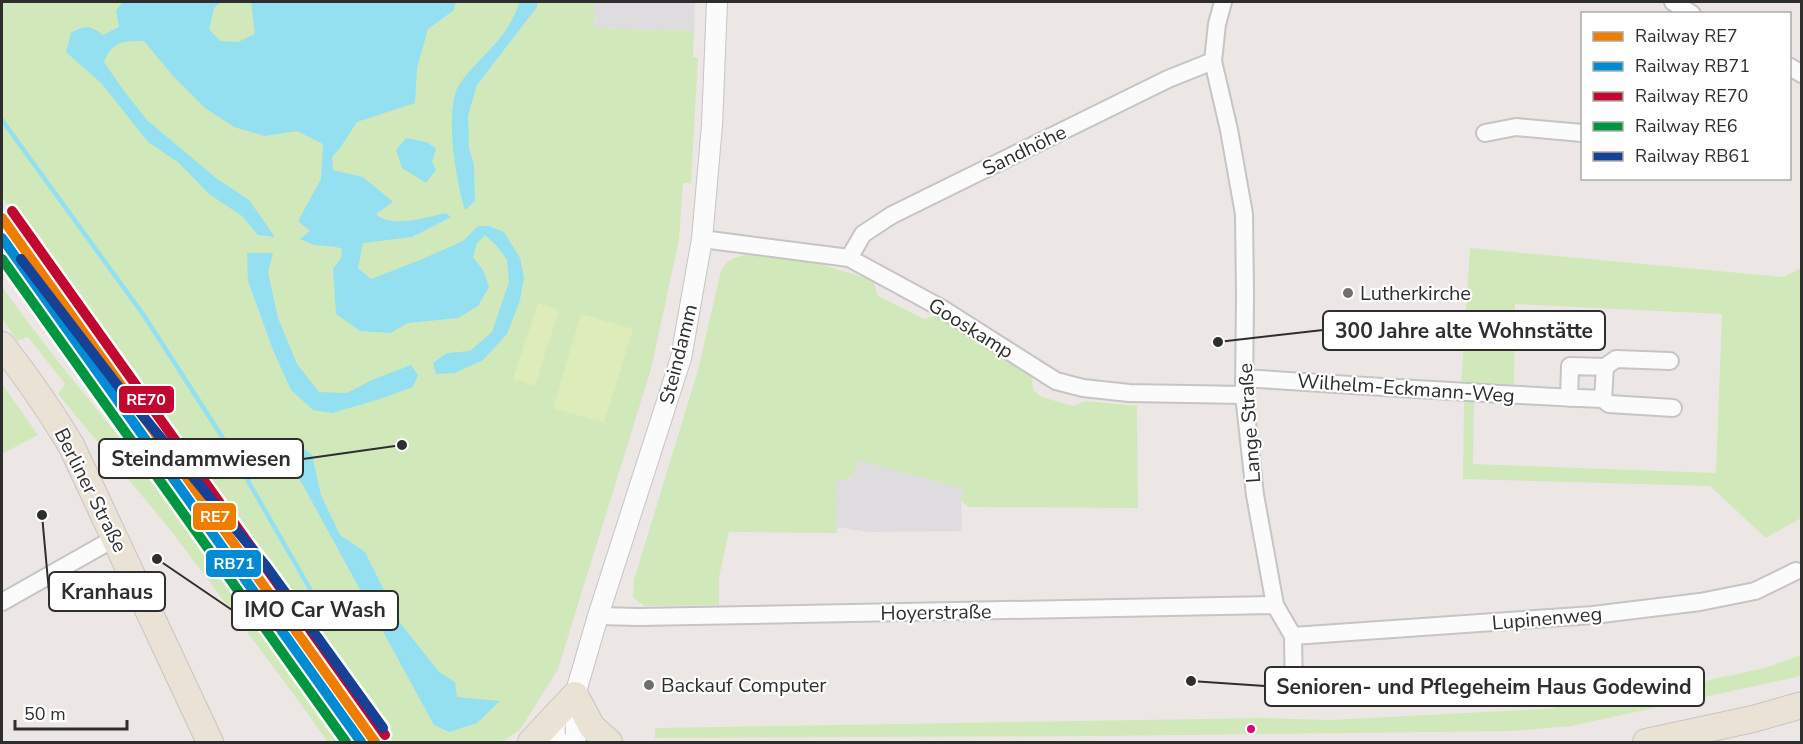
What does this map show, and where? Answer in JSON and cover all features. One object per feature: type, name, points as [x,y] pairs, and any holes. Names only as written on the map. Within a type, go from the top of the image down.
[{"type":"main road","name":"Berliner Straße","points":[[2,345],[32,384],[70,445],[116,538],[210,742]]},
{"type":"main road","points":[[531,742],[575,695],[592,727],[609,742]]},
{"type":"main road","points":[[1646,742],[1802,705]]},
{"type":"street","name":"Steindamm","points":[[573,742],[576,737],[575,695],[681,357],[702,239],[712,124],[717,2]]},
{"type":"street","name":"Lange Straße","points":[[1223,2],[1217,24],[1213,61],[1229,130],[1244,214],[1244,395],[1255,495],[1275,605],[1293,636],[1294,697]]},
{"type":"street","points":[[1672,2],[1689,12]]},
{"type":"street","name":"Sandhöhe","points":[[849,258],[863,234],[892,215],[1168,79],[1213,61]]},
{"type":"street","points":[[1485,133],[1516,127],[1581,133]]},
{"type":"street","name":"Gooskamp","points":[[702,239],[849,258],[940,308],[1056,381],[1083,388],[1129,393],[1244,395]]},
{"type":"street","points":[[1569,398],[1570,366],[1605,367],[1616,359],[1670,361]]},
{"type":"street","points":[[1604,399],[1605,367]]},
{"type":"street","name":"Wilhelm-Eckmann-Weg","points":[[1244,378],[1604,399],[1609,404],[1673,408]]},
{"type":"street","points":[[2,602],[116,538]]},
{"type":"street","name":"Lupinenweg","points":[[1293,636],[1593,615],[1700,602],[1755,591],[1796,571]]},
{"type":"street","name":"Hoyerstraße","points":[[598,616],[1275,605]]},
{"type":"street","name":"Steindamm","points":[[557,742],[554,734],[557,717],[575,695]]},
{"type":"shaded area","points":[[594,2],[695,2],[694,31],[595,28]]},
{"type":"shaded area","points":[[857,460],[964,489],[961,501],[962,531],[869,532],[837,527],[836,480],[849,480],[854,473]]},
{"type":"green space","points":[[2,2],[594,2],[595,28],[694,31],[693,57],[698,58],[691,183],[683,183],[679,240],[651,369],[558,669],[520,730],[501,742],[390,742],[228,520],[2,197]]},
{"type":"green space","points":[[1470,248],[1784,277],[1801,268],[1801,518],[1766,538],[1710,486],[1463,479],[1464,402],[1474,402],[1473,464],[1716,473],[1722,314],[1515,304],[1514,389],[1461,386]]},
{"type":"green space","points":[[752,254],[793,256],[873,280],[878,296],[924,319],[939,315],[1032,378],[1033,390],[1042,397],[1073,406],[1085,401],[1137,406],[1138,508],[969,507],[961,501],[964,489],[857,460],[854,473],[848,480],[836,480],[837,533],[729,532],[719,577],[719,605],[645,606],[633,598],[634,580],[698,370],[721,271],[730,260]]},
{"type":"green space","points":[[2,287],[187,522],[347,742],[328,742],[172,532],[58,394],[65,384],[28,337],[17,341],[2,318]]},
{"type":"green space","points":[[538,303],[559,310],[535,386],[513,379]]},
{"type":"green space","points":[[581,314],[633,329],[604,423],[553,408]]},
{"type":"green space","points":[[2,384],[38,435],[2,454]]},
{"type":"green space","points":[[1801,655],[1801,676],[1571,726],[1514,731],[655,738],[655,728],[1265,718],[1329,720],[1547,709],[1655,692],[1765,668]]},
{"type":"water","points":[[123,2],[222,2],[214,8],[209,29],[220,41],[238,42],[255,34],[251,2],[456,2],[454,10],[428,29],[417,68],[415,103],[357,122],[332,157],[333,170],[363,177],[393,202],[376,214],[383,218],[391,221],[410,221],[446,213],[451,217],[412,237],[363,243],[358,268],[371,279],[463,241],[478,226],[489,226],[504,232],[520,258],[524,277],[520,300],[507,334],[483,360],[455,373],[436,374],[433,363],[447,353],[470,351],[492,332],[509,282],[507,260],[496,245],[485,235],[477,243],[473,257],[483,270],[489,287],[478,306],[458,318],[408,323],[390,333],[360,331],[336,314],[333,269],[341,258],[342,249],[314,245],[300,239],[310,231],[298,221],[321,179],[323,144],[297,131],[265,136],[234,127],[205,108],[173,76],[144,41],[125,42],[115,46],[107,55],[104,62],[147,120],[216,178],[249,200],[275,237],[258,235],[242,216],[209,194],[179,163],[148,142],[102,84],[66,52],[71,33],[76,30],[84,27],[91,28],[103,35],[119,27],[116,10]]},
{"type":"water","points":[[520,2],[537,2],[537,7],[477,85],[468,116],[469,148],[474,165],[475,201],[465,210],[458,184],[452,134],[453,103],[456,91],[470,71],[503,34]]},
{"type":"water","points":[[406,138],[426,142],[436,148],[432,162],[436,170],[426,183],[402,168],[396,150]]},
{"type":"water","points":[[247,253],[273,253],[268,272],[278,318],[297,364],[319,392],[347,393],[374,379],[411,365],[418,375],[413,387],[332,413],[313,410],[291,390],[273,350],[248,281]]},
{"type":"water","points":[[302,447],[312,455],[321,495],[340,535],[365,552],[401,624],[439,672],[455,682],[457,697],[500,701],[477,723],[449,732],[434,725],[299,478],[285,462]]},
{"type":"waterway","points":[[2,120],[145,317],[228,446],[333,629]]},
{"type":"rail line","name":"RE70","points":[[12,211],[385,735]]},
{"type":"rail line","name":"RE7","points":[[2,218],[375,742]]},
{"type":"rail line","name":"RB71","points":[[2,238],[361,742]]},
{"type":"rail line","name":"RE6","points":[[2,259],[346,742]]},
{"type":"rail line","name":"RB61","points":[[21,259],[115,382],[266,566],[383,728]]},
{"type":"place","name":"Lutherkirche","points":[[1348,293]]},
{"type":"place","name":"300 Jahre alte Wohnstätte","points":[[1218,342]]},
{"type":"place","name":"Steindammwiesen","points":[[402,445]]},
{"type":"place","name":"Kranhaus","points":[[42,515]]},
{"type":"place","name":"IMO Car Wash","points":[[157,559]]},
{"type":"place","name":"Senioren- und Pflegeheim Haus Godewind","points":[[1191,681]]},
{"type":"place","name":"Backauf Computer","points":[[649,685]]}]
